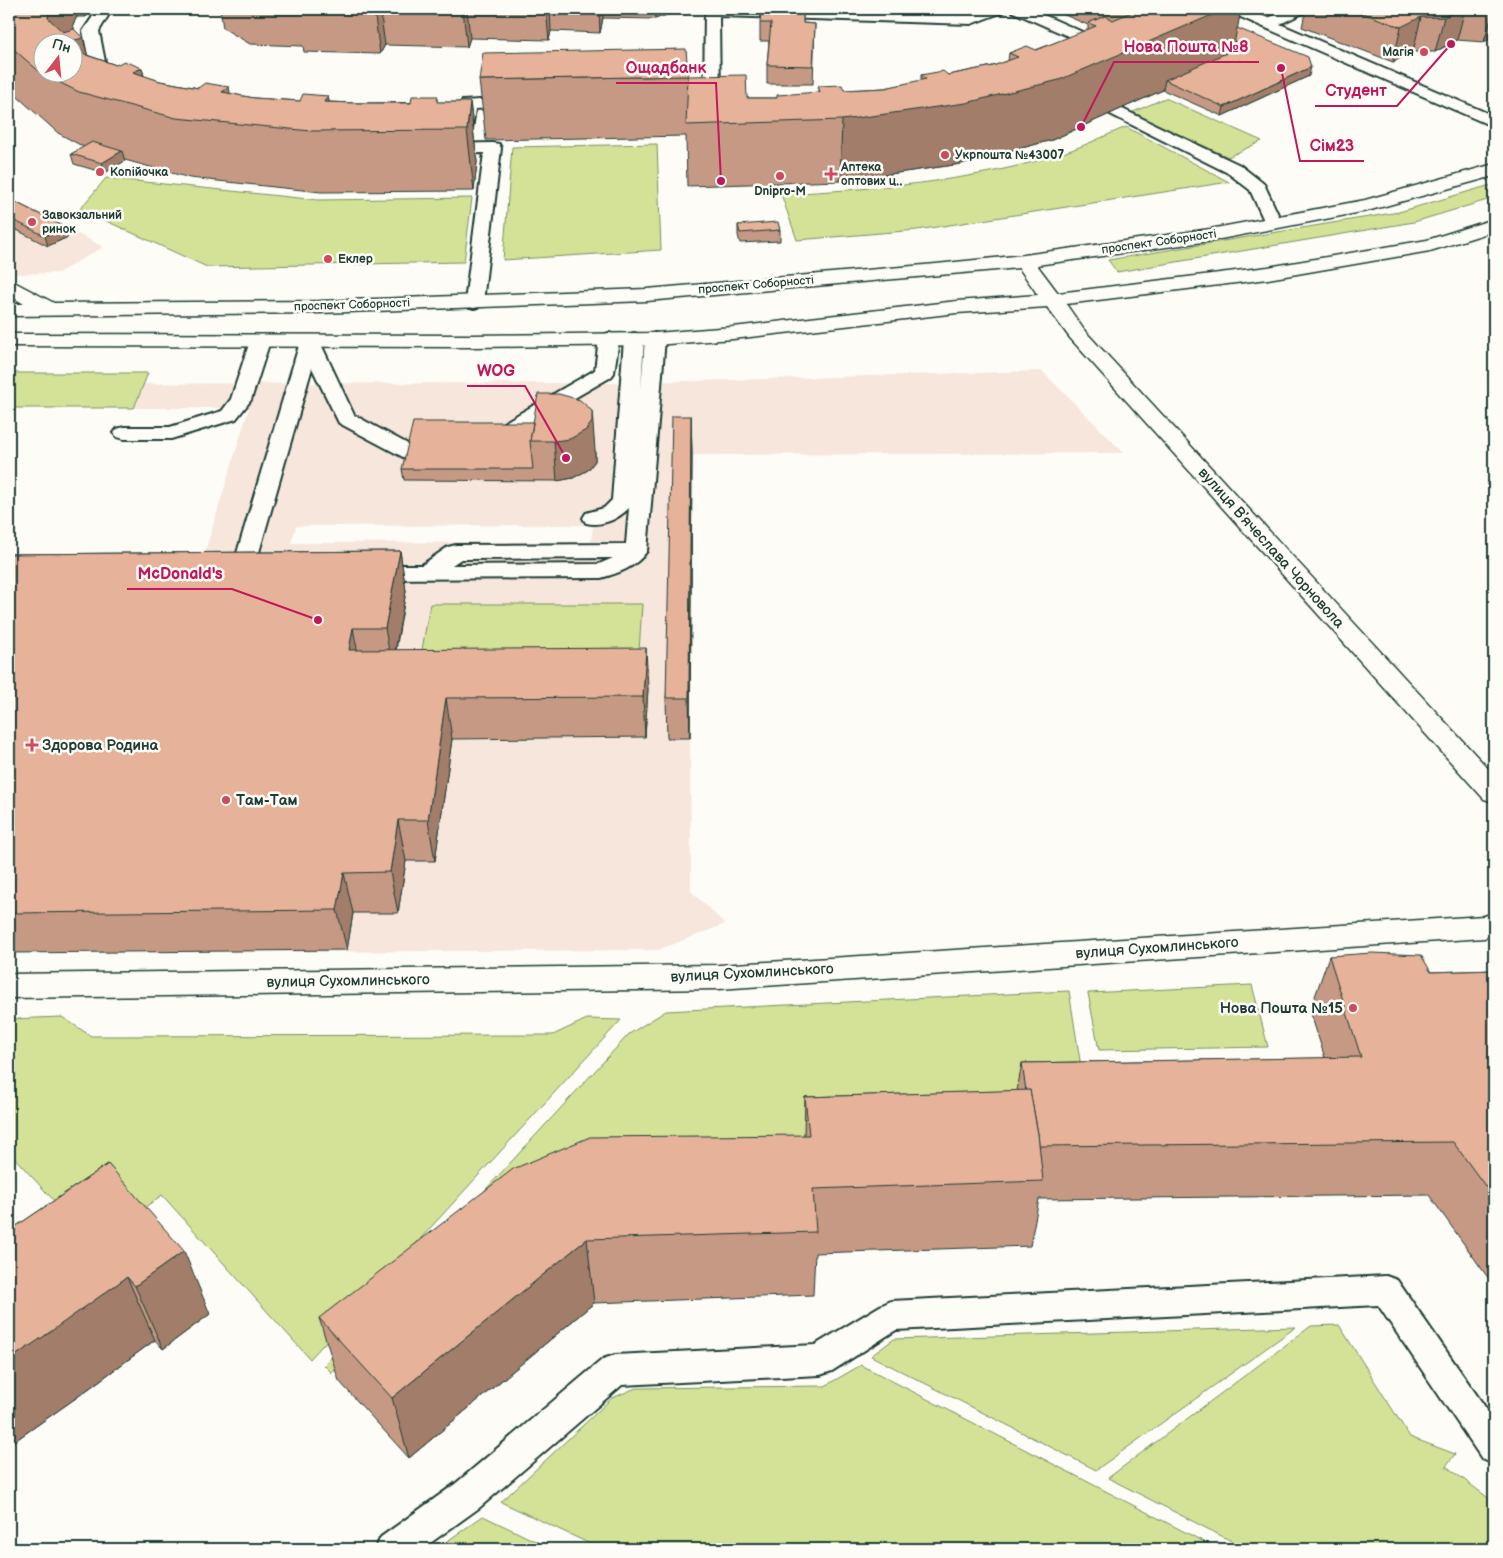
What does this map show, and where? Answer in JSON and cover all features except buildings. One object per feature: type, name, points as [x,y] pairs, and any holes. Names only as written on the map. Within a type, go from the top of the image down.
[{"type":"main road","name":"проспект Соборності","points":[[9,310],[320,307],[647,295],[1024,260],[1201,236],[1367,205],[1494,170]]},
{"type":"main road","points":[[9,340],[310,342],[645,339],[733,333],[957,308],[1052,300],[1268,273],[1430,245],[1494,225]]},
{"type":"main road","name":"вулиця Вʼячеслава Чорновола","points":[[1024,260],[1077,334],[1494,792]]},
{"type":"main road","points":[[9,287],[50,310]]},
{"type":"main road","points":[[310,342],[320,307]]},
{"type":"main road","points":[[260,341],[269,308]]},
{"type":"main road","name":"вулиця Сухомлинського","points":[[9,986],[719,977],[1484,927],[1494,924]]},
{"type":"lane","points":[[105,9],[91,31],[100,75],[126,88]]},
{"type":"lane","points":[[712,102],[712,10],[971,19],[998,9]]},
{"type":"lane","points":[[1234,9],[1494,122]]},
{"type":"lane","points":[[1268,23],[1300,9]]},
{"type":"lane","points":[[1029,10],[1112,50],[1095,57]]},
{"type":"lane","points":[[693,102],[712,102],[730,110]]},
{"type":"lane","points":[[462,148],[468,104],[527,103]]},
{"type":"lane","points":[[1116,111],[1234,169],[1258,188],[1273,223]]},
{"type":"lane","points":[[423,149],[493,148],[474,302]]},
{"type":"lane","points":[[500,433],[604,373],[609,339]]},
{"type":"lane","points":[[594,518],[612,513],[623,502],[645,339]]},
{"type":"lane","points":[[348,572],[426,572],[456,552],[636,551],[645,339]]},
{"type":"lane","points":[[124,433],[172,433],[229,415],[241,400],[260,341]]},
{"type":"lane","points":[[310,342],[346,419],[410,453]]},
{"type":"lane","points":[[242,573],[310,342]]},
{"type":"lane","points":[[393,1549],[467,1496],[615,1370],[820,1360],[891,1316],[1386,1290],[1494,1448]]},
{"type":"shaded area","name":"Завокзальний ринок","points":[[9,198],[103,247],[58,273],[9,274]]},
{"type":"shaded area","points":[[1042,371],[1124,453],[692,455],[691,891],[725,924],[658,950],[9,953],[9,566],[201,565],[249,408],[9,408],[9,384],[620,383]],"holes":[[[593,525],[591,542],[291,543],[296,526]]]},
{"type":"green space","points":[[1165,98],[1262,141],[1228,157],[1131,113]]},
{"type":"green space","points":[[1126,127],[1229,182],[917,230],[797,240],[781,194],[853,190],[997,171],[1066,152]]},
{"type":"green space","points":[[657,144],[661,250],[503,260],[512,147]]},
{"type":"green space","points":[[106,178],[318,200],[472,198],[464,262],[207,267],[80,209]]},
{"type":"green space","points":[[1494,184],[1494,198],[1414,222],[1117,272],[1108,260],[1399,212]]},
{"type":"green space","points":[[9,373],[148,373],[134,408],[9,408]]},
{"type":"green space","points":[[430,604],[642,604],[638,667],[419,667]]},
{"type":"green space","points":[[1252,985],[1268,1047],[1099,1050],[1088,993]]},
{"type":"green space","points":[[1069,991],[1087,1105],[517,1226],[332,1373],[324,1365],[629,1034],[666,1011]]},
{"type":"green space","points":[[62,1017],[91,1036],[553,1035],[587,1019],[621,1020],[310,1359],[162,1195],[94,1244],[9,1152],[9,1019]]},
{"type":"green space","points":[[1339,1325],[1410,1437],[1455,1454],[1446,1466],[1491,1500],[1494,1496],[1494,1549],[1247,1549],[1108,1478],[1311,1326]]},
{"type":"green space","points":[[1296,1327],[1096,1470],[871,1356],[894,1339]]},
{"type":"green space","points":[[861,1365],[1218,1549],[601,1549],[501,1502],[612,1398],[636,1388],[825,1386]]},
{"type":"green space","points":[[483,1516],[552,1549],[436,1549]]},
{"type":"place","name":"Студент","points":[[1451,44]]},
{"type":"place","name":"Магія","points":[[1424,52]]},
{"type":"place","name":"Сім23","points":[[1281,68]]},
{"type":"place","name":"Нова Пошта №8","points":[[1081,127]]},
{"type":"place","name":"Укрпошта №43007","points":[[945,155]]},
{"type":"place","name":"Копійочка","points":[[100,172]]},
{"type":"place","name":"Аптека оптових ц‥","points":[[831,174]]},
{"type":"place","name":"Dnipro-M","points":[[780,176]]},
{"type":"place","name":"Ощадбанк","points":[[721,181]]},
{"type":"place","name":"Завокзальний ринок","points":[[32,222]]},
{"type":"place","name":"Еклер","points":[[328,259]]},
{"type":"place","name":"WOG","points":[[566,458]]},
{"type":"place","name":"McDonald's","points":[[318,620]]},
{"type":"place","name":"Здорова Родина","points":[[32,745]]},
{"type":"place","name":"Там-Там","points":[[226,800]]},
{"type":"place","name":"Нова Пошта №15","points":[[1353,1008]]}]
